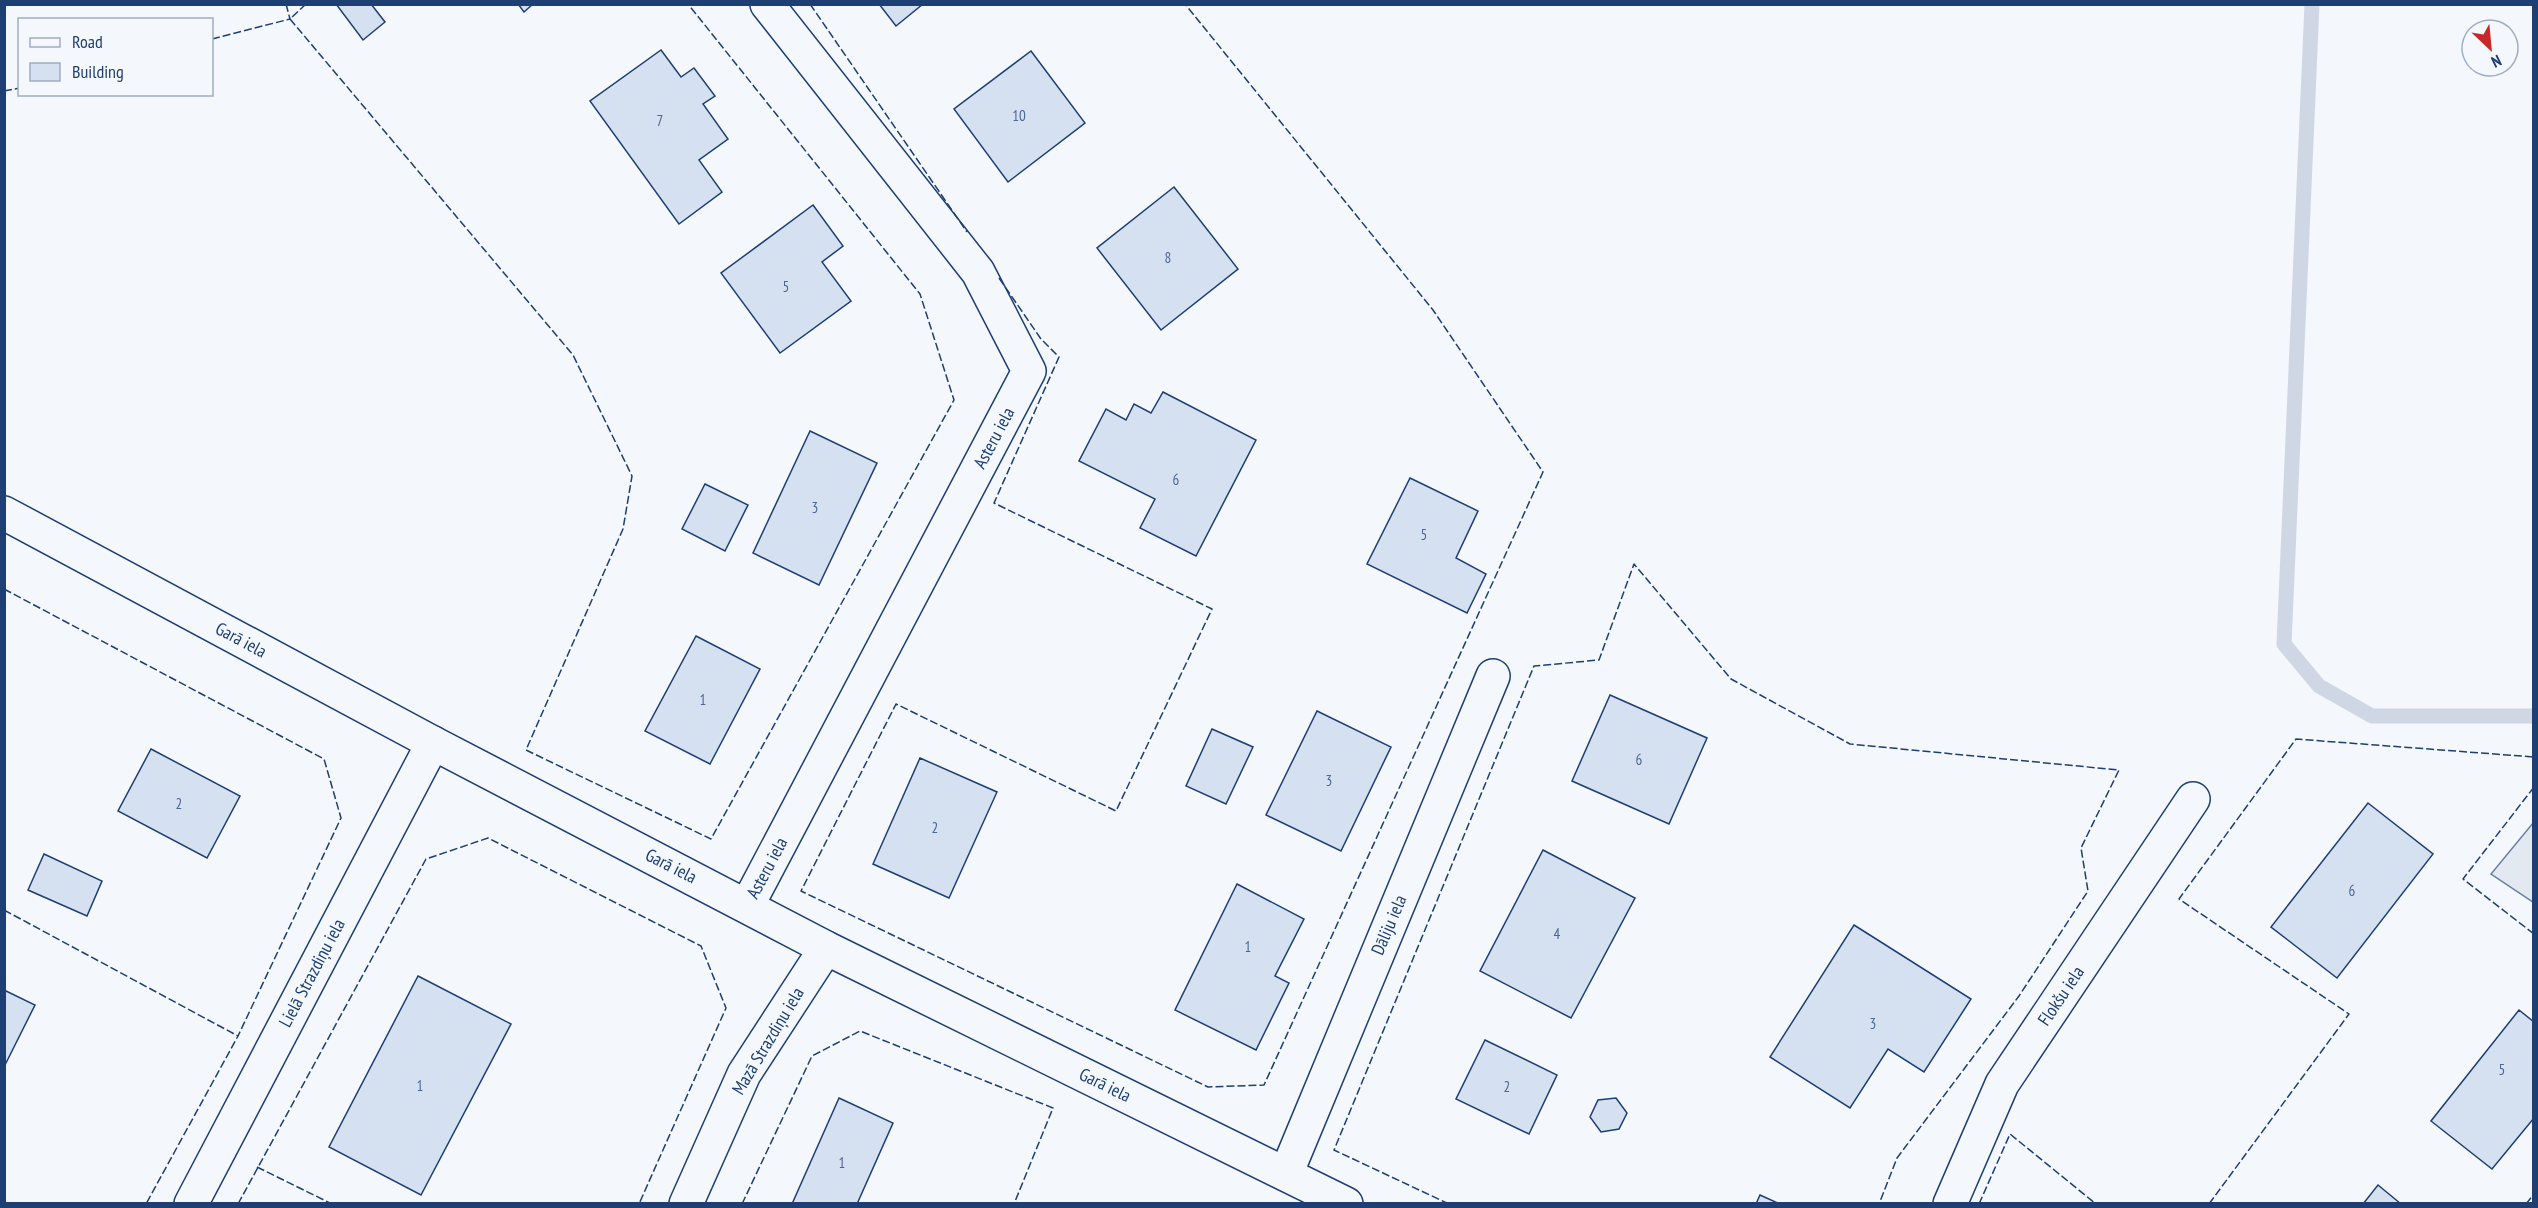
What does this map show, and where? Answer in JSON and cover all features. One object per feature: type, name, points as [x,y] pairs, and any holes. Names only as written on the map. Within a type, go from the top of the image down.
[{"type":"street","name":"Asteru iela","points":[[747,906],[1029,371],[978,272],[767,4]]},
{"type":"street","name":"Garā iela","points":[[4,513],[433,743],[826,948],[1346,1203]]},
{"type":"street","name":"Dāliju iela","points":[[1286,1174],[1493,676]]},
{"type":"street","name":"Lielā Strazdiņu iela","points":[[191,1203],[433,743]]},
{"type":"street","name":"Flokšu iela","points":[[1950,1203],[2002,1084],[2193,799]]},
{"type":"street","name":"Mazā Strazdiņu iela","points":[[686,1203],[744,1074],[826,948]]},
{"type":"shaded area","points":[[2533,823],[2533,902],[2491,874]]},
{"type":"building","points":[[336,4],[371,4],[385,22],[363,40]]},
{"type":"building","points":[[518,4],[533,4],[524,12]]},
{"type":"building","points":[[879,4],[923,4],[896,26]]},
{"type":"building","points":[[661,50],[681,77],[694,68],[715,96],[703,104],[728,139],[699,160],[722,192],[679,224],[590,101]]},
{"type":"building","points":[[1031,51],[1085,123],[1008,182],[954,109]]},
{"type":"building","points":[[1174,187],[1238,269],[1161,330],[1097,248]]},
{"type":"building","points":[[813,205],[843,246],[822,262],[851,301],[780,353],[721,273]]},
{"type":"building","points":[[1163,392],[1256,440],[1196,556],[1140,528],[1155,499],[1079,461],[1106,409],[1126,420],[1134,404],[1151,413]]},
{"type":"building","points":[[810,431],[877,463],[819,585],[753,553]]},
{"type":"building","points":[[1410,478],[1478,511],[1456,558],[1486,574],[1467,613],[1367,564]]},
{"type":"building","points":[[705,484],[748,505],[725,551],[682,529]]},
{"type":"building","points":[[696,636],[760,669],[710,764],[645,731]]},
{"type":"building","points":[[1610,695],[1707,738],[1669,824],[1572,781]]},
{"type":"building","points":[[1317,711],[1391,747],[1341,851],[1266,815]]},
{"type":"building","points":[[1212,729],[1253,747],[1226,804],[1186,786]]},
{"type":"building","points":[[151,749],[240,796],[207,858],[118,811]]},
{"type":"building","points":[[920,758],[997,792],[949,898],[873,864]]},
{"type":"building","points":[[2368,803],[2433,854],[2337,978],[2271,927]]},
{"type":"building","points":[[1543,850],[1635,898],[1571,1018],[1480,971]]},
{"type":"building","points":[[44,854],[102,881],[87,916],[28,890]]},
{"type":"building","points":[[1237,884],[1304,919],[1275,976],[1289,983],[1256,1050],[1175,1010]]},
{"type":"building","points":[[1854,925],[1971,999],[1924,1072],[1888,1049],[1850,1108],[1770,1057]]},
{"type":"building","points":[[418,976],[511,1024],[421,1195],[329,1147]]},
{"type":"building","points":[[4,990],[35,1005],[4,1067]]},
{"type":"building","points":[[2519,1010],[2534,1022],[2534,1118],[2492,1169],[2431,1121]]},
{"type":"building","points":[[1485,1040],[1557,1075],[1529,1134],[1456,1099]]},
{"type":"building","points":[[839,1098],[893,1123],[857,1204],[792,1204]]},
{"type":"building","points":[[1616,1098],[1627,1113],[1619,1129],[1601,1132],[1590,1117],[1598,1100]]},
{"type":"building","points":[[2378,1185],[2401,1204],[2363,1204]]},
{"type":"building","points":[[1760,1195],[1780,1204],[1756,1204]]},
{"type":"waterway","points":[[2312,4],[2284,644],[2319,686],[2372,716],[2534,716]]},
{"type":"fence","points":[[213,39],[290,19],[286,4]]},
{"type":"fence","points":[[306,4],[290,19],[573,355],[632,476],[623,529],[526,750],[711,839],[954,400],[920,294],[688,4]]},
{"type":"fence","points":[[810,4],[967,232]]},
{"type":"fence","points":[[999,278],[1041,339],[1059,357],[994,503],[1212,609],[1116,811],[896,704],[801,891],[1208,1087],[1264,1085],[1543,472],[1433,310],[1185,4]]},
{"type":"fence","points":[[4,91],[18,88]]},
{"type":"fence","points":[[1449,1204],[1334,1150],[1534,666],[1599,660],[1634,564],[1731,679],[1850,744],[2119,770],[2081,848],[2088,891],[2019,996],[1897,1158],[1879,1204]]},
{"type":"fence","points":[[4,589],[324,759],[341,818],[238,1036],[146,1204]]},
{"type":"fence","points":[[2209,1204],[2349,1014],[2179,899],[2296,739],[2534,757]]},
{"type":"fence","points":[[2534,787],[2463,879],[2534,934]]},
{"type":"fence","points":[[238,1204],[426,859],[488,838],[701,946],[726,1008],[639,1204]]},
{"type":"fence","points":[[4,910],[238,1036]]},
{"type":"fence","points":[[742,1204],[812,1056],[860,1031],[1053,1108],[1014,1204]]},
{"type":"fence","points":[[1979,1204],[2010,1134],[2096,1204]]},
{"type":"fence","points":[[257,1167],[332,1204]]},
{"type":"fence","points":[[2526,1204],[2534,1194]]}]
